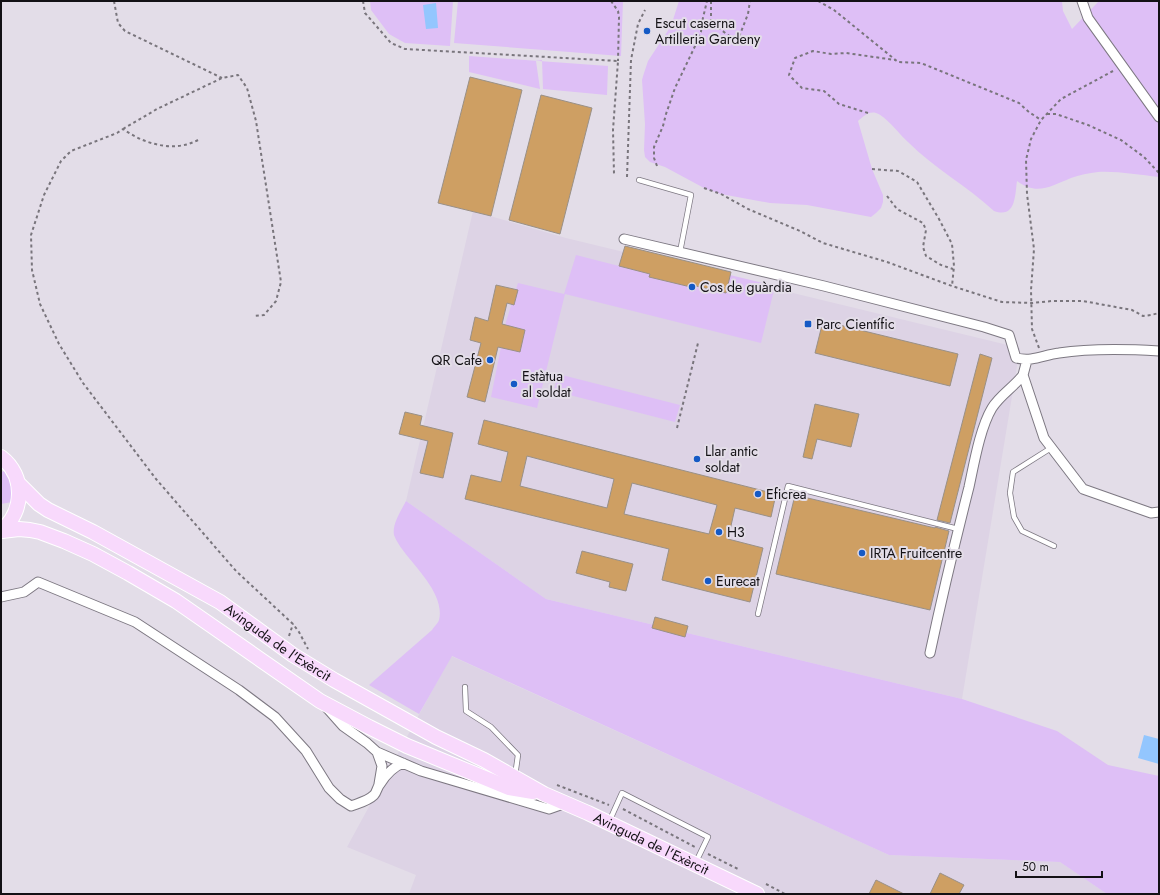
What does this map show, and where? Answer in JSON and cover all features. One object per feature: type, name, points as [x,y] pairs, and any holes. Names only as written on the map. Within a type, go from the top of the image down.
[{"type":"main road","points":[[1,457],[13,470],[18,483],[20,496],[17,510],[11,522],[1,531]]},
{"type":"main road","name":"Avinguda de l'Exèrcit","points":[[18,483],[39,504],[48,510],[106,539],[220,602],[293,655],[334,680],[436,737],[484,760],[544,794],[608,822],[695,864],[761,889]]},
{"type":"main road","name":"Avinguda de l'Exèrcit","points":[[1,531],[19,529],[40,532],[64,541],[105,561],[176,602],[320,702],[407,746],[509,788],[544,794]]},
{"type":"street","points":[[1083,3],[1088,18],[1159,117]]},
{"type":"street","points":[[624,239],[824,286],[1009,335],[1016,358],[1027,360],[1059,353],[1119,348],[1159,351]]},
{"type":"street","points":[[930,653],[958,529],[979,444],[987,419],[999,398],[1018,382],[1023,375],[1027,360]]},
{"type":"street","points":[[1023,375],[1044,438],[1083,489],[1152,513],[1159,512]]},
{"type":"street","points":[[1,597],[24,592],[38,582],[135,622],[240,690],[275,717],[306,751],[329,788],[340,799],[351,806],[364,802],[374,795],[379,784],[382,766],[377,752]]},
{"type":"street","points":[[320,702],[343,726],[377,752],[420,771],[549,809],[566,804]]},
{"type":"street","points":[[379,784],[390,771],[403,763]]},
{"type":"lane","points":[[639,180],[691,195],[680,252]]},
{"type":"lane","points":[[1051,448],[1013,472],[1010,493],[1014,517],[1022,531],[1054,546]]},
{"type":"lane","points":[[758,614],[788,486],[958,529]]},
{"type":"lane","points":[[465,687],[466,711],[491,727],[518,755],[515,778]]},
{"type":"lane","points":[[608,822],[622,793],[708,837],[695,864]]},
{"type":"path","points":[[114,1],[118,23],[125,31],[222,78]]},
{"type":"path","points":[[363,1],[365,13],[390,42],[405,49],[618,61]]},
{"type":"path","points":[[611,1],[620,17],[613,130],[614,174]]},
{"type":"path","points":[[657,166],[654,158],[654,147],[663,126],[675,88],[701,32],[707,1]]},
{"type":"path","points":[[711,1],[711,22],[737,42],[748,14],[750,1]]},
{"type":"path","points":[[818,1],[834,10],[896,60]]},
{"type":"path","points":[[627,177],[631,60],[638,24],[645,10]]},
{"type":"path","points":[[868,113],[839,104],[824,91],[802,88],[789,75],[795,58],[813,51],[831,54],[846,53],[896,60],[898,62],[921,63],[1019,103],[1041,120]]},
{"type":"path","points":[[1042,357],[1032,329],[1034,250],[1027,194],[1026,160],[1032,136],[1041,120],[1061,99],[1122,66]]},
{"type":"path","points":[[253,316],[264,315],[276,301],[281,282],[256,121],[247,88],[238,75],[222,78],[157,109],[117,133],[71,151],[62,161],[44,195],[32,235],[32,270],[40,304],[59,344],[82,384],[156,479],[236,571],[293,624],[309,651]]},
{"type":"path","points":[[1047,114],[1056,114],[1088,125],[1121,140],[1144,157],[1159,173]]},
{"type":"path","points":[[123,129],[135,137],[151,143],[168,146],[188,145],[198,140]]},
{"type":"path","points":[[872,169],[898,171],[917,182],[952,244],[954,269],[952,286]]},
{"type":"path","points":[[704,188],[721,194],[748,209],[800,231],[823,243],[887,262],[952,286],[1002,302],[1032,303],[1083,300],[1111,307],[1132,310],[1143,316],[1151,316],[1159,312]]},
{"type":"path","points":[[886,196],[902,212],[923,223],[926,230],[923,247],[926,256],[941,265],[954,269]]},
{"type":"path","points":[[677,428],[698,343]]},
{"type":"path","points":[[556,784],[624,810],[739,870]]},
{"type":"path","points":[[761,889],[785,894]]},
{"type":"shaded area","points":[[370,1],[453,1],[450,46],[405,43],[389,34],[371,10]]},
{"type":"shaded area","points":[[458,1],[623,1],[621,56],[454,43]]},
{"type":"shaded area","points":[[679,1],[1062,1],[1063,11],[1072,29],[1099,1],[1159,1],[1159,177],[1098,172],[1077,176],[1038,189],[1024,186],[1017,181],[1013,204],[1007,212],[1001,213],[994,211],[973,193],[940,169],[918,151],[884,118],[876,113],[871,113],[858,121],[872,169],[883,195],[881,208],[871,217],[807,205],[770,203],[721,194],[704,188],[665,167],[650,162],[645,157],[644,150],[645,124],[642,80],[648,61],[671,26]]},
{"type":"shaded area","points":[[469,56],[537,61],[540,89],[469,72]]},
{"type":"shaded area","points":[[542,61],[608,66],[607,95],[543,89]]},
{"type":"shaded area","points":[[473,211],[566,238],[1020,348],[962,699],[546,599],[406,501]]},
{"type":"shaded area","points":[[576,255],[650,274],[649,277],[695,288],[696,286],[725,293],[730,275],[775,286],[761,343],[565,294],[537,408],[491,397],[506,322],[518,283],[564,294]]},
{"type":"shaded area","points":[[558,374],[680,405],[675,422],[554,391]]},
{"type":"shaded area","points":[[5,471],[12,484],[12,502],[1,504],[1,472]]},
{"type":"shaded area","points":[[406,501],[546,599],[962,699],[1057,731],[1108,765],[1159,776],[1159,894],[1107,894],[1060,862],[889,855],[452,656],[419,714],[369,685],[432,630],[439,620],[440,611],[434,593],[394,535],[394,526]]},
{"type":"shaded area","points":[[451,656],[889,855],[1060,862],[1107,894],[409,894],[416,875],[347,847]]},
{"type":"water","points":[[436,3],[438,28],[426,29],[423,5]]},
{"type":"water","points":[[1144,735],[1159,739],[1159,764],[1138,758]]},
{"type":"building","points":[[470,77],[522,90],[491,216],[438,203]]},
{"type":"building","points":[[541,95],[592,108],[560,234],[509,220]]},
{"type":"building","points":[[625,246],[731,272],[726,293],[696,286],[695,288],[649,277],[650,274],[619,266]]},
{"type":"building","points":[[496,285],[518,290],[514,305],[507,303],[502,324],[525,330],[520,352],[498,347],[485,402],[467,397],[481,343],[470,340],[475,317],[488,321]]},
{"type":"building","points":[[823,321],[958,354],[950,386],[815,353]]},
{"type":"building","points":[[980,354],[992,358],[950,523],[937,520]]},
{"type":"building","points":[[815,404],[859,414],[851,447],[817,439],[812,459],[803,457]]},
{"type":"building","points":[[405,412],[422,416],[420,425],[453,433],[443,478],[420,473],[428,441],[399,434]]},
{"type":"building","points":[[484,420],[776,494],[771,517],[735,508],[728,539],[763,548],[750,602],[662,580],[669,549],[465,499],[471,475],[501,482],[508,452],[478,444]],"holes":[[[527,456],[614,479],[607,508],[520,486]],[[632,483],[717,505],[709,534],[624,514]]]},
{"type":"building","name":"IRTA Fruitcentre","points":[[795,495],[949,531],[930,610],[776,574]]},
{"type":"building","points":[[582,551],[633,564],[626,591],[609,587],[610,582],[576,573]]},
{"type":"building","points":[[655,617],[688,626],[685,637],[652,628]]},
{"type":"building","points":[[940,873],[964,885],[959,894],[930,894]]},
{"type":"building","points":[[876,880],[904,894],[869,894]]},
{"type":"place","name":"Escut caserna Artilleria Gardeny","points":[[647,31]]},
{"type":"place","name":"Cos de guàrdia","points":[[692,287]]},
{"type":"place","name":"Parc Científic","points":[[808,324]]},
{"type":"place","name":"QR Cafe","points":[[490,360]]},
{"type":"place","name":"Estàtua al soldat","points":[[514,384]]},
{"type":"place","name":"Llar antic soldat","points":[[697,459]]},
{"type":"place","name":"Eficrea","points":[[758,494]]},
{"type":"place","name":"H3","points":[[719,532]]},
{"type":"place","name":"IRTA Fruitcentre","points":[[862,553]]},
{"type":"place","name":"Eurecat","points":[[708,581]]}]
